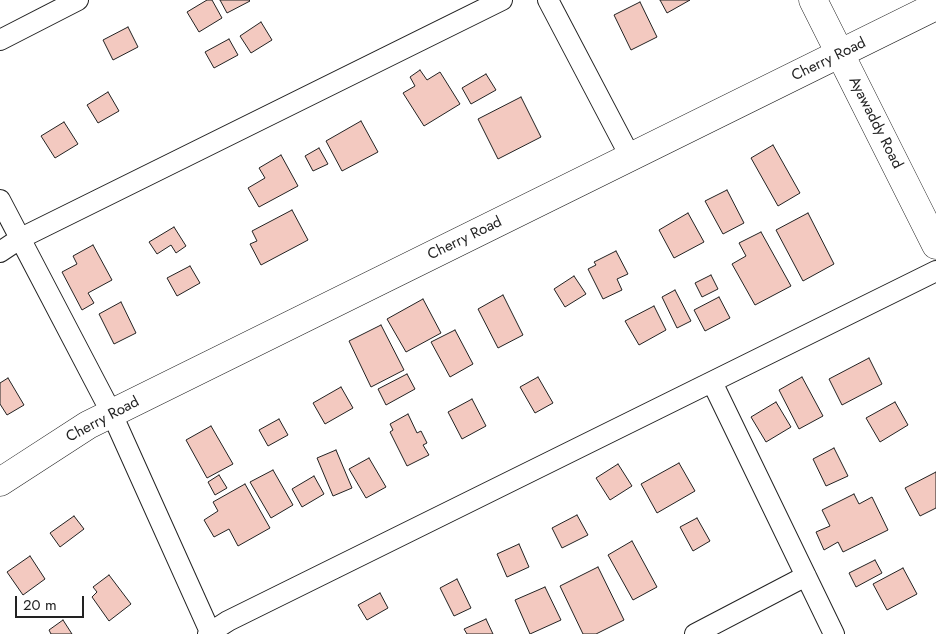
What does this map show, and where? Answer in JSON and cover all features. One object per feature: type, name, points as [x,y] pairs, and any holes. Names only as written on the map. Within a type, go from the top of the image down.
[{"type":"street","points":[[0,40],[78,0]]},
{"type":"street","points":[[0,252],[21,238],[502,0]]},
{"type":"street","points":[[548,0],[631,158]]},
{"type":"street","name":"Ayawaddy Road","points":[[813,0],[936,245]]},
{"type":"street","name":"Cherry Road","points":[[0,482],[88,425],[936,6]]},
{"type":"street","points":[[0,200],[112,414],[210,634],[237,617],[936,271]]},
{"type":"street","points":[[712,382],[834,634]]},
{"type":"street","points":[[695,634],[806,576]]},
{"type":"building","points":[[207,0],[212,0],[222,18],[199,32],[187,12]]},
{"type":"building","points":[[220,0],[249,0],[250,1],[227,13]]},
{"type":"building","points":[[660,0],[690,0],[667,13]]},
{"type":"building","points":[[640,2],[657,37],[631,50],[614,15]]},
{"type":"building","points":[[261,22],[272,40],[251,53],[240,36]]},
{"type":"building","points":[[128,27],[138,47],[113,60],[103,40]]},
{"type":"building","points":[[229,39],[238,55],[214,68],[205,52]]},
{"type":"building","points":[[420,70],[427,80],[440,72],[460,104],[424,126],[403,93],[415,86],[410,77]]},
{"type":"building","points":[[486,74],[496,90],[471,104],[462,88]]},
{"type":"building","points":[[108,92],[119,111],[98,123],[87,105]]},
{"type":"building","points":[[521,97],[541,137],[498,159],[478,119]]},
{"type":"building","points":[[361,121],[378,152],[342,171],[326,141]]},
{"type":"building","points":[[64,122],[78,144],[55,158],[41,136]]},
{"type":"building","points":[[773,145],[800,193],[778,206],[751,158]]},
{"type":"building","points":[[319,148],[328,164],[313,171],[305,156]]},
{"type":"building","points":[[281,155],[298,186],[259,207],[248,188],[265,178],[259,168]]},
{"type":"building","points":[[727,190],[744,223],[723,234],[705,201]]},
{"type":"building","points":[[292,210],[308,240],[261,265],[250,244],[257,241],[252,231]]},
{"type":"building","points":[[688,213],[704,242],[674,258],[659,230]]},
{"type":"building","points":[[808,213],[834,264],[803,281],[776,230]]},
{"type":"building","points":[[174,227],[186,246],[176,253],[171,245],[157,254],[149,242]]},
{"type":"building","points":[[761,232],[791,286],[755,305],[732,264],[746,256],[739,243]]},
{"type":"building","points":[[93,245],[112,280],[88,293],[94,303],[82,310],[62,272],[77,264],[73,256]]},
{"type":"building","points":[[616,251],[628,274],[617,279],[622,290],[603,299],[588,269],[596,265],[594,262]]},
{"type":"building","points":[[190,266],[200,283],[177,296],[167,278]]},
{"type":"building","points":[[711,275],[718,289],[702,297],[695,283]]},
{"type":"building","points":[[574,276],[586,294],[565,307],[554,289]]},
{"type":"building","points":[[675,290],[691,321],[677,328],[662,297]]},
{"type":"building","points":[[503,295],[523,335],[498,348],[478,309]]},
{"type":"building","points":[[719,297],[730,318],[705,331],[694,310]]},
{"type":"building","points":[[423,299],[441,333],[406,352],[387,319]]},
{"type":"building","points":[[121,302],[136,333],[114,344],[99,314]]},
{"type":"building","points":[[654,306],[666,330],[639,345],[625,321]]},
{"type":"building","points":[[381,325],[404,370],[371,387],[349,341]]},
{"type":"building","points":[[455,330],[473,364],[450,377],[431,342]]},
{"type":"building","points":[[869,358],[882,384],[842,405],[829,379]]},
{"type":"building","points":[[407,374],[415,389],[386,405],[378,389]]},
{"type":"building","points":[[538,377],[553,403],[535,413],[520,387]]},
{"type":"building","points":[[802,377],[823,416],[799,429],[779,390]]},
{"type":"building","points":[[8,378],[24,405],[7,415],[0,404],[0,383]]},
{"type":"building","points":[[341,387],[353,408],[325,424],[313,403]]},
{"type":"building","points":[[472,399],[486,426],[462,439],[448,412]]},
{"type":"building","points":[[776,402],[791,427],[766,442],[751,417]]},
{"type":"building","points":[[895,402],[908,425],[880,442],[866,418]]},
{"type":"building","points":[[408,414],[417,433],[421,431],[427,443],[423,445],[429,455],[407,466],[390,432],[393,430],[390,424]]},
{"type":"building","points":[[279,419],[288,435],[268,446],[259,430]]},
{"type":"building","points":[[211,426],[233,464],[207,478],[186,440]]},
{"type":"building","points":[[834,448],[848,476],[826,486],[813,459]]},
{"type":"building","points":[[336,450],[352,488],[333,496],[317,458]]},
{"type":"building","points":[[369,458],[386,487],[366,498],[349,469]]},
{"type":"building","points":[[679,463],[695,491],[657,513],[641,484]]},
{"type":"building","points":[[618,464],[632,486],[610,500],[596,478]]},
{"type":"building","points":[[273,470],[293,505],[271,518],[250,482]]},
{"type":"building","points":[[936,472],[936,508],[920,516],[905,488]]},
{"type":"building","points":[[219,475],[227,488],[215,495],[208,482]]},
{"type":"building","points":[[314,476],[324,494],[302,507],[292,489]]},
{"type":"building","points":[[245,484],[270,528],[238,546],[229,529],[214,537],[204,520],[218,511],[213,502]]},
{"type":"building","points":[[854,494],[859,504],[872,497],[888,530],[843,552],[838,542],[824,550],[816,532],[830,526],[822,510]]},
{"type":"building","points":[[577,515],[588,535],[562,548],[552,528]]},
{"type":"building","points":[[74,516],[84,529],[60,547],[50,533]]},
{"type":"building","points":[[697,518],[710,541],[693,551],[680,527]]},
{"type":"building","points":[[632,541],[657,587],[633,600],[608,555]]},
{"type":"building","points":[[519,544],[529,567],[507,577],[497,554]]},
{"type":"building","points":[[30,556],[45,579],[23,595],[7,572]]},
{"type":"building","points":[[875,560],[882,573],[856,587],[849,573]]},
{"type":"building","points":[[598,567],[624,620],[596,634],[583,634],[560,586]]},
{"type":"building","points":[[903,568],[917,594],[887,610],[873,584]]},
{"type":"building","points":[[109,575],[131,604],[109,621],[92,597],[97,592],[93,587]]},
{"type":"building","points":[[457,579],[471,608],[454,616],[440,588]]},
{"type":"building","points":[[545,587],[561,620],[530,634],[515,600]]},
{"type":"building","points":[[380,593],[388,608],[367,620],[358,605]]},
{"type":"building","points":[[486,619],[493,634],[467,634],[464,629]]},
{"type":"building","points":[[63,620],[72,634],[51,634],[49,630]]}]
